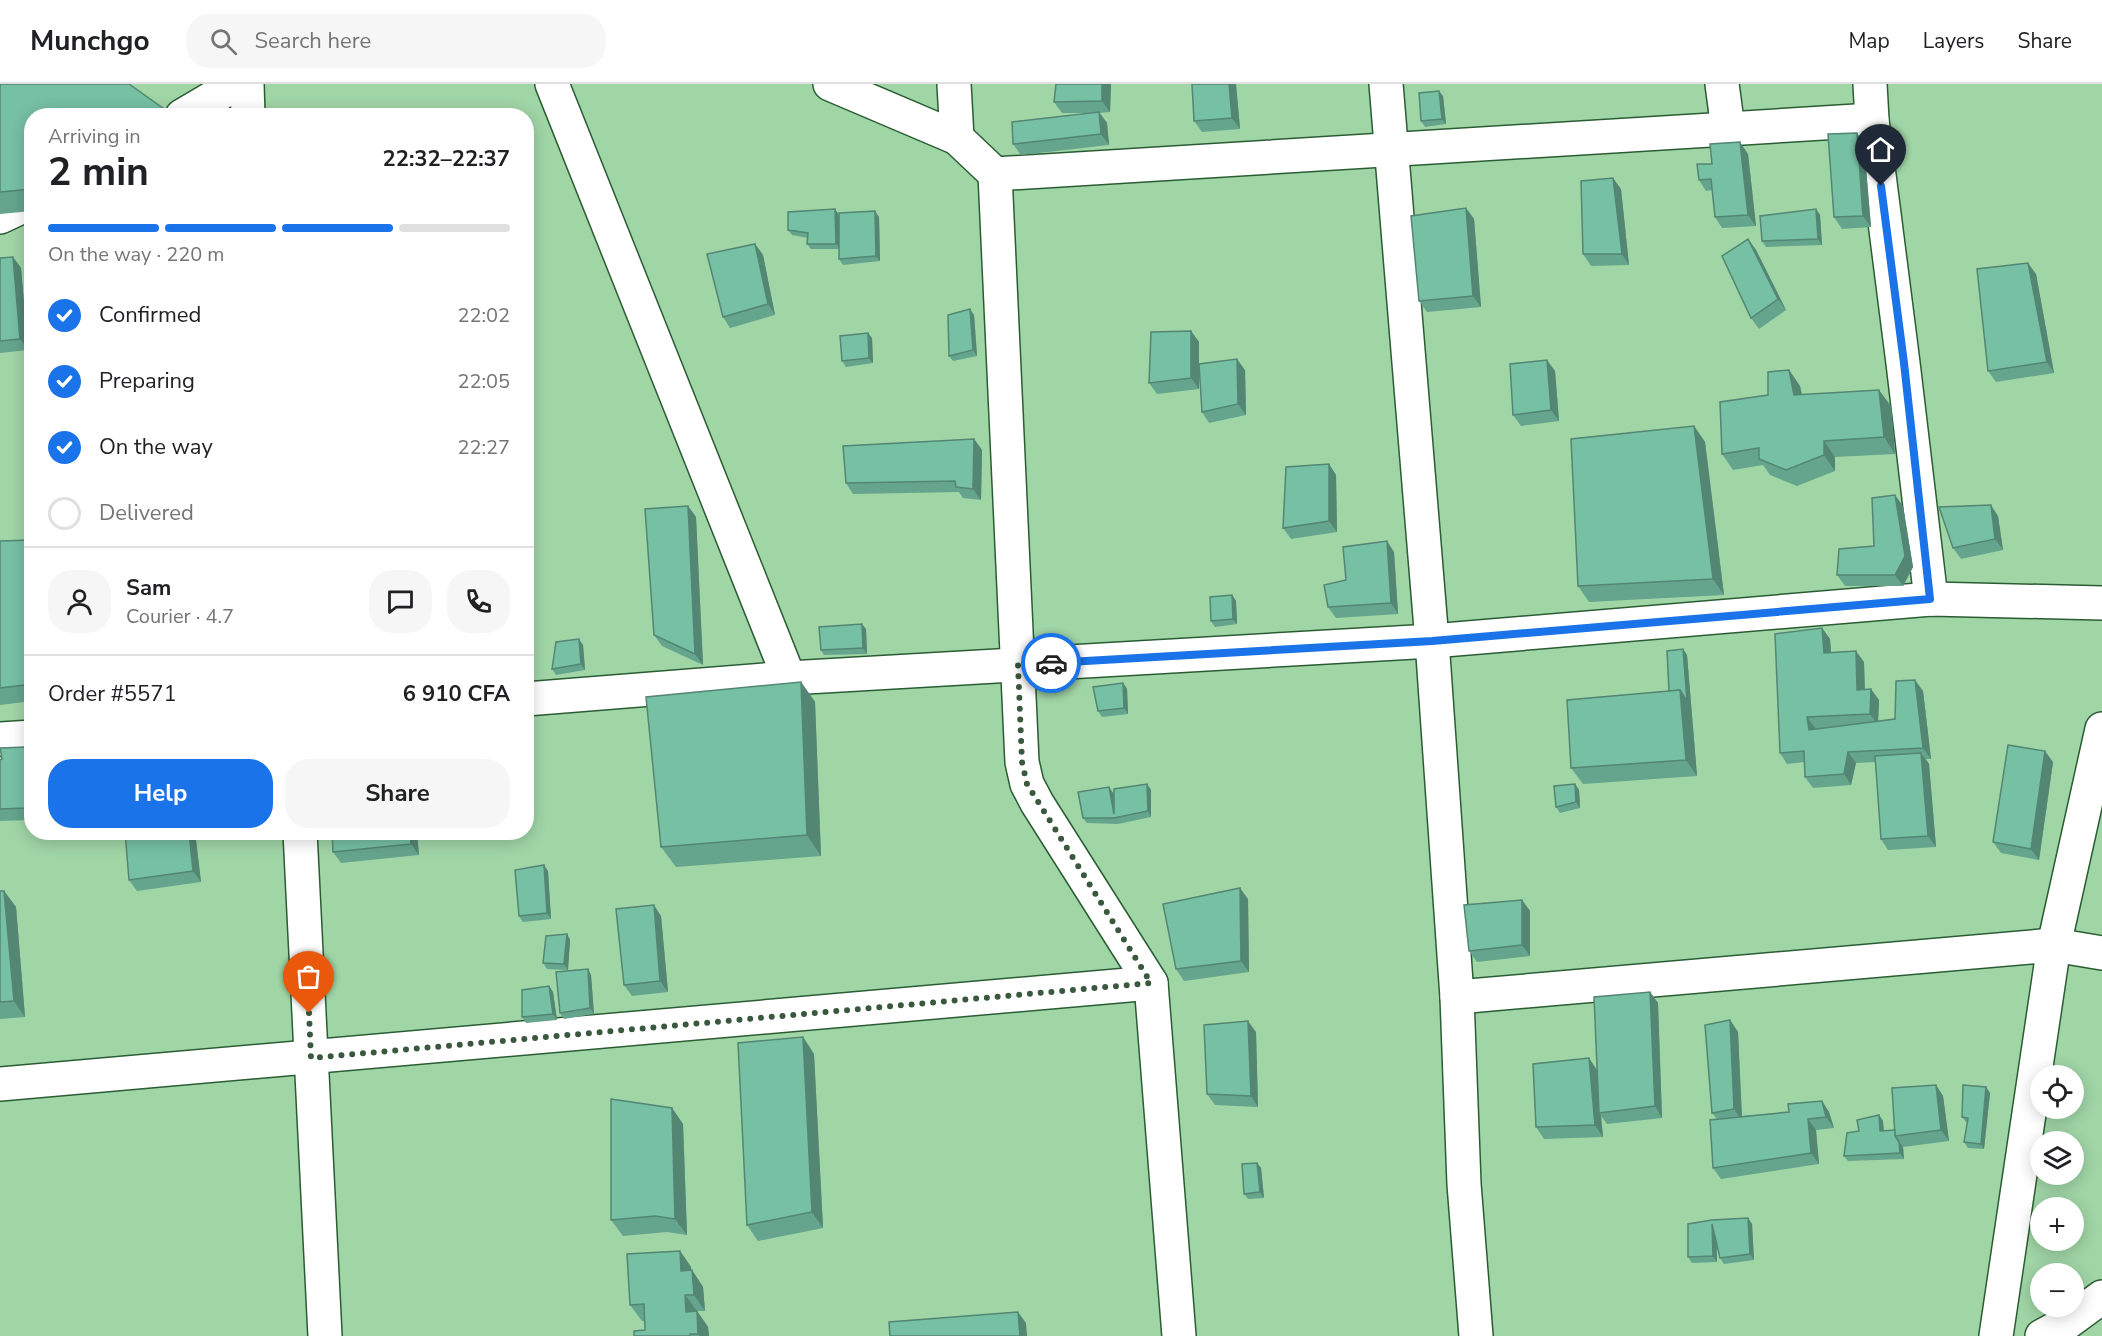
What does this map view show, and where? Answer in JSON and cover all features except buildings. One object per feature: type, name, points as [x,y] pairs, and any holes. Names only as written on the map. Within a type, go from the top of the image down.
[{"type":"street","points":[[196,108],[236,84]]},
{"type":"street","points":[[247,84],[248,108]]},
{"type":"street","points":[[552,84],[789,678]]},
{"type":"street","points":[[830,84],[957,138],[995,174],[1022,762],[1027,784],[1151,983],[1179,1336]]},
{"type":"street","points":[[954,84],[957,138]]},
{"type":"street","points":[[1386,84],[1432,641],[1457,997],[1464,1184],[1476,1336]]},
{"type":"street","points":[[1722,84],[1728,129]]},
{"type":"street","points":[[1870,84],[1872,120],[1904,363],[1930,599]]},
{"type":"street","points":[[995,174],[1872,120]]},
{"type":"street","points":[[0,217],[24,206]]},
{"type":"street","points":[[534,698],[789,678],[1432,641],[1930,599],[2102,603]]},
{"type":"street","points":[[1996,1336],[2054,945],[2102,729]]},
{"type":"street","points":[[0,740],[24,738]]},
{"type":"street","points":[[300,840],[325,1336]]},
{"type":"street","points":[[1457,997],[2054,945],[2102,953]]},
{"type":"street","points":[[0,1084],[1151,983]]},
{"type":"street","points":[[2042,1336],[2068,1322],[2102,1297]]},
{"type":"way so far","points":[[309,1013],[311,1058],[1151,983],[1027,784],[1022,762],[1018,665],[1051,663]]},
{"type":"route","points":[[1051,663],[1432,641],[1930,599],[1904,363],[1881,186]]}]
